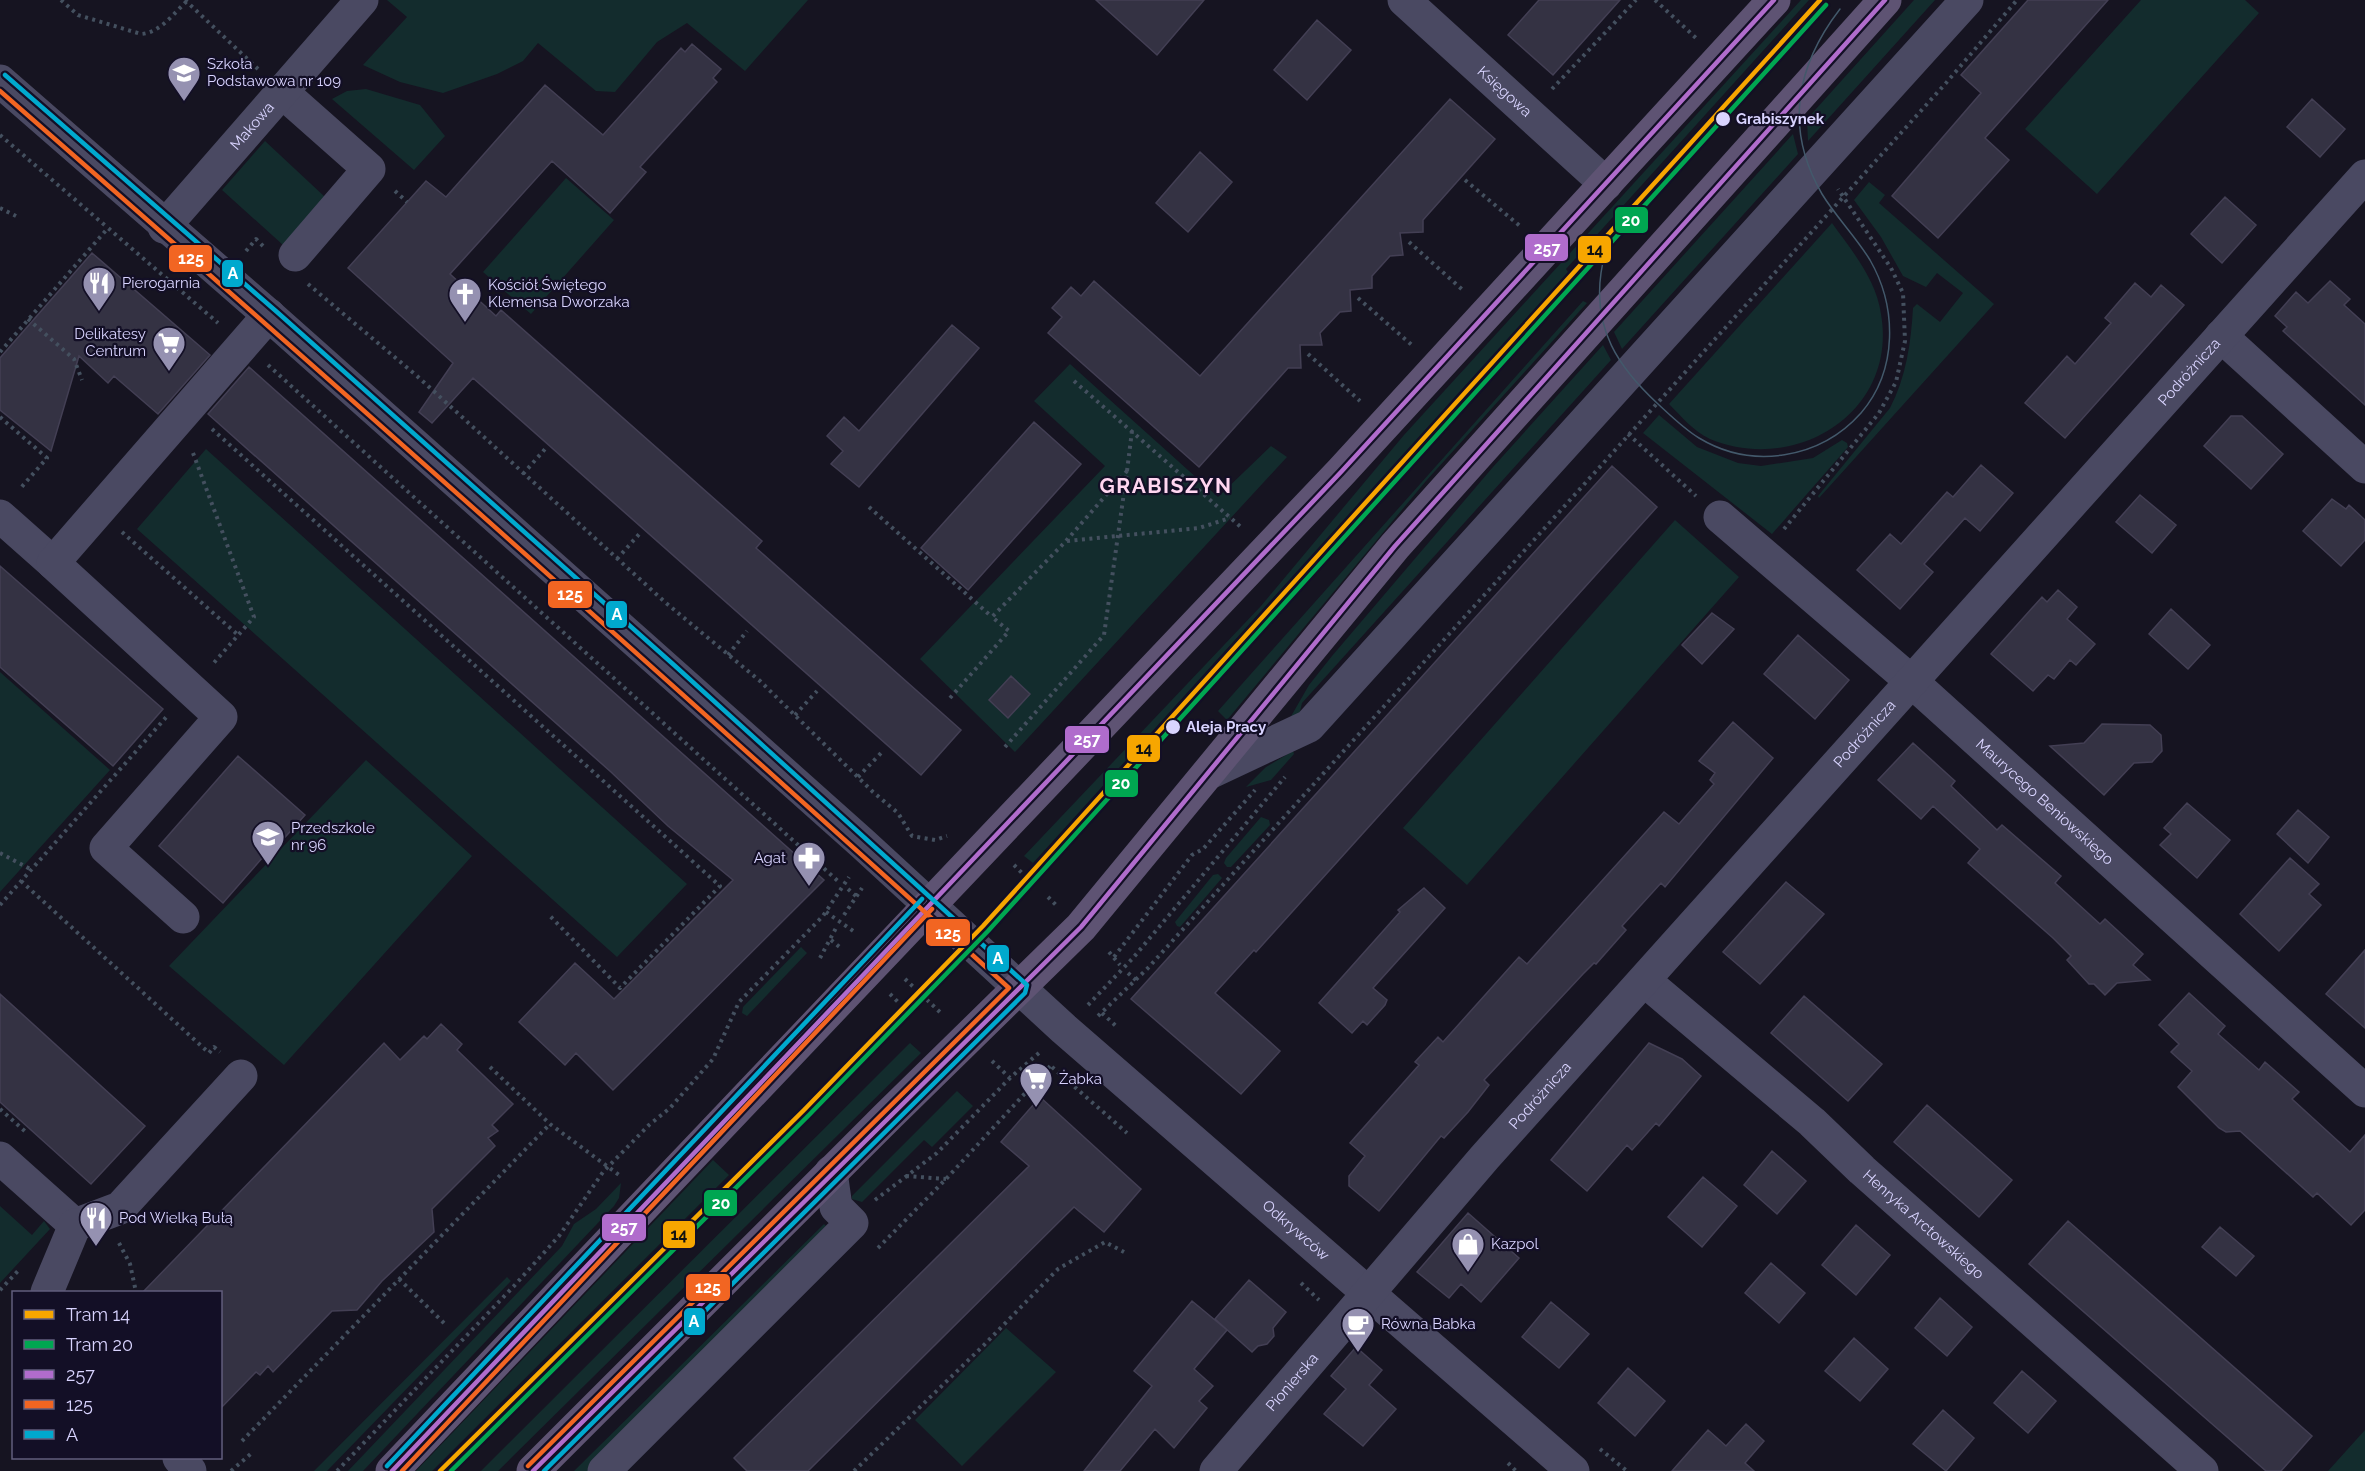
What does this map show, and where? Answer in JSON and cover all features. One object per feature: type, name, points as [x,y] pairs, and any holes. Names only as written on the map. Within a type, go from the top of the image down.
[{"type":"main road","points":[[392,1471],[927,904],[1341,472],[1774,0]]},
{"type":"main road","points":[[533,1471],[831,1172],[1081,927],[1395,546],[1885,0]]},
{"type":"street","name":"Makowa","points":[[164,227],[273,83],[362,0]]},
{"type":"street","name":"Księgowa","points":[[1404,0],[1606,184]]},
{"type":"street","points":[[1211,772],[1309,726],[1967,0]]},
{"type":"street","points":[[0,81],[164,227],[269,315],[864,844],[927,904]]},
{"type":"street","points":[[273,83],[369,169],[299,267]]},
{"type":"street","name":"Podróżnicza","points":[[1369,1293],[1485,1157],[2365,176]]},
{"type":"street","points":[[53,563],[269,315]]},
{"type":"street","points":[[2222,336],[2365,467]]},
{"type":"street","points":[[8,505],[53,563],[221,717],[106,848],[183,917]]},
{"type":"street","name":"Maurycego Beniowskiego","points":[[1720,517],[1911,681],[2365,1091]]},
{"type":"street","name":"Odkrywców","points":[[927,904],[1573,1471]]},
{"type":"street","name":"Henryka Arctowskiego","points":[[1645,981],[1812,1122],[1862,1170],[2202,1471]]},
{"type":"street","points":[[48,1291],[90,1220],[120,1208],[241,1076]]},
{"type":"street","points":[[0,1158],[90,1220]]},
{"type":"street","points":[[604,1471],[852,1223],[836,1207],[831,1172]]},
{"type":"street","name":"Pionierska","points":[[1216,1471],[1369,1293]]},
{"type":"street","points":[[180,1459],[190,1471]]},
{"type":"path","points":[[61,0],[78,15],[141,34],[152,32],[186,1],[273,83]]},
{"type":"path","points":[[1543,82],[1552,90],[1636,0]]},
{"type":"path","points":[[1655,0],[1699,41]]},
{"type":"path","points":[[1091,1023],[1136,980],[1946,83],[2017,0]]},
{"type":"path","points":[[0,135],[197,305]]},
{"type":"path","points":[[1763,554],[1879,413],[1896,382],[1905,341],[1903,293],[1891,268],[1819,162]]},
{"type":"path","points":[[1465,180],[1526,232]]},
{"type":"path","points":[[0,208],[15,216]]},
{"type":"path","points":[[0,352],[108,228]]},
{"type":"path","points":[[241,256],[256,239]]},
{"type":"path","points":[[1409,242],[1469,295]]},
{"type":"path","points":[[299,267],[617,559],[795,715],[898,813],[912,836]]},
{"type":"path","points":[[1359,298],[1418,351]]},
{"type":"path","points":[[28,319],[74,359],[82,380]]},
{"type":"path","points":[[1308,354],[1365,406]]},
{"type":"path","points":[[265,362],[839,882]]},
{"type":"path","points":[[1074,381],[1245,531]]},
{"type":"path","points":[[0,905],[254,618],[191,449],[186,428],[189,409]]},
{"type":"path","points":[[189,409],[720,886],[620,988],[550,916]]},
{"type":"path","points":[[0,417],[47,458],[8,505]]},
{"type":"path","points":[[1005,747],[1104,635],[1120,535],[1132,431]]},
{"type":"path","points":[[1628,434],[1720,517]]},
{"type":"path","points":[[523,474],[546,448]]},
{"type":"path","points":[[993,617],[1066,541],[1127,471]]},
{"type":"path","points":[[868,507],[1009,632],[950,698]]},
{"type":"path","points":[[1066,541],[1199,528],[1230,518]]},
{"type":"path","points":[[116,526],[238,635]]},
{"type":"path","points":[[617,559],[641,532]]},
{"type":"path","points":[[728,655],[747,631]]},
{"type":"path","points":[[795,715],[817,691]]},
{"type":"path","points":[[858,777],[884,750]]},
{"type":"path","points":[[1086,1008],[1133,958],[1288,773]]},
{"type":"path","points":[[1114,957],[1192,855],[1203,849],[1255,790]]},
{"type":"path","points":[[0,853],[32,870]]},
{"type":"path","points":[[1014,865],[1023,874]]},
{"type":"path","points":[[337,1471],[560,1236],[571,1217],[608,1168],[648,1125],[670,1108],[713,1059],[739,1002],[826,912],[851,872]]},
{"type":"path","points":[[21,881],[209,1053],[214,1047],[242,1072],[241,1076]]},
{"type":"path","points":[[844,915],[865,885]]},
{"type":"path","points":[[848,889],[856,896]]},
{"type":"path","points":[[826,912],[856,933]]},
{"type":"path","points":[[820,958],[836,928]]},
{"type":"path","points":[[831,940],[843,951]]},
{"type":"path","points":[[1109,952],[1120,965]]},
{"type":"path","points":[[1128,973],[1136,980]]},
{"type":"path","points":[[902,976],[951,1023]]},
{"type":"path","points":[[884,1192],[937,1154],[1010,1078],[1046,1046]]},
{"type":"path","points":[[989,1058],[1010,1078]]},
{"type":"path","points":[[1006,1111],[1055,1060]]},
{"type":"path","points":[[1050,1065],[1133,1137]]},
{"type":"path","points":[[490,1066],[550,1124],[619,1175]]},
{"type":"path","points":[[242,1442],[550,1124]]},
{"type":"path","points":[[905,1176],[946,1179]]},
{"type":"path","points":[[90,1220],[130,1264],[136,1291]]},
{"type":"path","points":[[854,1471],[984,1345],[1058,1269],[1105,1242],[1124,1252]]},
{"type":"path","points":[[399,1279],[447,1326]]},
{"type":"path","points":[[231,1471],[253,1452]]},
{"type":"green space","points":[[387,0],[808,0],[745,71],[687,23],[657,42],[615,92],[596,91],[538,43],[523,61],[497,74],[443,93],[400,82],[363,65],[407,17]]},
{"type":"green space","points":[[1801,0],[1809,0],[1566,269],[1568,272],[1033,863],[1024,856],[1261,606],[1404,435]]},
{"type":"green space","points":[[1914,0],[1935,0],[1808,141],[1807,119]]},
{"type":"green space","points":[[2141,0],[2245,0],[2259,13],[2097,194],[2025,129]]},
{"type":"green space","points":[[366,89],[420,105],[445,136],[414,170],[332,99],[347,91]]},
{"type":"green space","points":[[1793,134],[1798,154],[1622,349],[1614,332]]},
{"type":"green space","points":[[265,141],[325,197],[283,245],[222,190]]},
{"type":"green space","points":[[566,178],[614,220],[531,314],[483,272]]},
{"type":"green space","points":[[1869,182],[1885,195],[1879,203],[1994,304],[1819,498],[1818,496],[1890,408],[1896,396],[1907,360],[1913,308],[1917,304],[1940,322],[1963,293],[1937,273],[1926,287],[1903,276],[1881,237],[1854,200]]},
{"type":"green space","points":[[1832,223],[1869,277],[1878,301],[1881,314],[1882,349],[1874,380],[1857,406],[1834,427],[1806,441],[1775,448],[1743,448],[1704,436],[1669,404]]},
{"type":"green space","points":[[1583,301],[1587,303],[1426,481],[1227,720],[1218,711]]},
{"type":"green space","points":[[1603,345],[1611,360],[1302,703],[1298,720],[1286,725],[1309,685],[1332,656],[1493,467]]},
{"type":"green space","points":[[1070,364],[1218,497],[1271,446],[1287,457],[1015,752],[920,659],[1105,466],[1034,401]]},
{"type":"green space","points":[[1659,415],[1697,447],[1738,463],[1761,466],[1813,458],[1842,440],[1847,443],[1848,447],[1772,534],[1643,433]]},
{"type":"green space","points":[[206,449],[687,884],[617,957],[137,529]]},
{"type":"green space","points":[[1675,520],[1739,577],[1467,885],[1403,828]]},
{"type":"green space","points":[[0,672],[110,770],[0,892]]},
{"type":"green space","points":[[1293,751],[1294,754],[1271,780],[1246,787],[1266,767]]},
{"type":"green space","points":[[366,760],[472,856],[284,1065],[169,966]]},
{"type":"green space","points":[[1261,817],[1269,820],[1270,825],[1231,867],[1227,867],[1224,863],[1226,858]]},
{"type":"green space","points":[[1218,874],[1222,878],[1180,927],[1177,926],[1175,922],[1213,875]]},
{"type":"green space","points":[[801,947],[807,953],[747,1016],[742,1013],[743,1007]]},
{"type":"green space","points":[[910,1043],[921,1053],[498,1471],[481,1471]]},
{"type":"green space","points":[[957,1091],[973,1106],[932,1147],[924,1140],[862,1202],[852,1199],[852,1196]]},
{"type":"green space","points":[[713,1160],[729,1175],[432,1471],[416,1471]]},
{"type":"green space","points":[[621,1183],[619,1198],[614,1206],[363,1471],[348,1471],[562,1246],[574,1224],[596,1209]]},
{"type":"green space","points":[[0,1206],[32,1235],[44,1221],[50,1229],[0,1283]]},
{"type":"green space","points":[[824,1224],[826,1226],[590,1471],[574,1471]]},
{"type":"green space","points":[[507,1277],[511,1281],[327,1471],[314,1471]]},
{"type":"green space","points":[[1006,1328],[1056,1372],[962,1466],[915,1420]]},
{"type":"green space","points":[[2365,1430],[2365,1471],[2328,1471]]},
{"type":"building","points":[[1096,0],[1204,0],[1157,55]]},
{"type":"building","points":[[1539,0],[1620,0],[1553,75],[1508,35]]},
{"type":"building","points":[[2028,0],[2108,0],[1985,138],[2009,160],[1938,238],[1892,196],[1981,93],[1961,75]]},
{"type":"building","points":[[1317,20],[1351,50],[1307,100],[1274,70]]},
{"type":"building","points":[[692,44],[721,69],[713,78],[717,82],[640,167],[646,172],[610,213],[552,161],[450,274],[496,316],[501,310],[762,541],[756,548],[961,730],[921,775],[473,378],[432,423],[419,412],[453,363],[348,268],[426,181],[446,197],[545,85],[603,135],[681,48],[685,52]]},
{"type":"building","points":[[1450,99],[1495,139],[1423,220],[1423,232],[1400,233],[1403,255],[1390,256],[1372,276],[1372,288],[1350,290],[1351,311],[1340,312],[1320,333],[1322,345],[1300,345],[1301,368],[1288,368],[1199,467],[1048,333],[1062,317],[1052,308],[1071,287],[1081,296],[1094,281],[1200,376]]},
{"type":"building","points":[[2312,99],[2345,129],[2320,157],[2287,127]]},
{"type":"building","points":[[1200,152],[1232,182],[1188,232],[1156,203]]},
{"type":"building","points":[[2225,197],[2256,225],[2222,263],[2191,234]]},
{"type":"building","points":[[92,253],[210,355],[158,414],[114,376],[108,383],[79,356],[51,451],[0,410],[0,358]]},
{"type":"building","points":[[2330,281],[2350,299],[2344,305],[2365,324],[2365,405],[2283,331],[2287,327],[2275,316],[2296,292],[2308,303]]},
{"type":"building","points":[[2135,283],[2151,297],[2161,285],[2184,305],[2065,438],[2025,403],[2067,356],[2075,364],[2111,323],[2105,318]]},
{"type":"building","points":[[952,325],[979,348],[859,487],[831,464],[843,451],[827,436],[844,417],[859,431]]},
{"type":"building","points":[[249,367],[824,880],[613,1090],[576,1053],[565,1065],[519,1022],[575,963],[614,999],[733,880],[668,826],[611,772],[208,414]]},
{"type":"building","points":[[2231,416],[2242,416],[2283,454],[2251,489],[2204,446]]},
{"type":"building","points":[[1034,422],[1081,464],[968,590],[921,548]]},
{"type":"building","points":[[1981,465],[2013,493],[1980,531],[1965,518],[1924,564],[1933,572],[1900,609],[1857,570],[1890,534],[1901,544],[1947,492],[1953,497]]},
{"type":"building","points":[[1612,466],[1657,507],[1256,952],[1254,950],[1215,993],[1280,1051],[1241,1094],[1131,999]]},
{"type":"building","points":[[2140,495],[2176,525],[2152,553],[2116,522]]},
{"type":"building","points":[[2332,499],[2346,509],[2349,505],[2365,520],[2365,540],[2341,566],[2303,531]]},
{"type":"building","points":[[0,566],[163,709],[113,766],[0,667]]},
{"type":"building","points":[[2058,590],[2077,607],[2067,619],[2095,644],[2076,665],[2070,660],[2054,679],[2048,675],[2033,691],[1991,654],[2042,597],[2047,602]]},
{"type":"building","points":[[2171,609],[2210,645],[2188,669],[2149,634]]},
{"type":"building","points":[[1712,613],[1734,629],[1702,664],[1682,645]]},
{"type":"building","points":[[1798,635],[1849,680],[1815,719],[1764,674]]},
{"type":"building","points":[[1011,676],[1030,694],[1008,718],[989,700]]},
{"type":"building","points":[[1733,722],[1773,758],[1665,887],[1661,883],[1622,926],[1626,930],[1596,964],[1594,963],[1583,974],[1484,1080],[1489,1085],[1468,1112],[1444,1138],[1441,1136],[1379,1211],[1349,1186],[1349,1176],[1365,1156],[1350,1143],[1419,1065],[1415,1062],[1438,1037],[1443,1042],[1519,957],[1527,964],[1664,812],[1679,824],[1714,784],[1710,780],[1715,773],[1699,761]]},
{"type":"building","points":[[2102,724],[2150,725],[2161,735],[2162,751],[2152,762],[2134,763],[2104,795],[2050,746],[2084,743]]},
{"type":"building","points":[[1913,743],[1955,781],[1951,786],[1997,830],[2002,825],[2061,876],[2055,883],[2100,924],[2105,919],[2143,954],[2133,965],[2150,980],[2117,983],[2105,995],[2094,984],[2089,984],[2067,960],[2071,956],[2053,938],[1968,863],[1980,849],[1933,806],[1921,819],[1878,780]]},
{"type":"building","points":[[238,756],[305,815],[278,845],[276,842],[223,903],[159,846]]},
{"type":"building","points":[[2187,803],[2230,840],[2197,878],[2160,845],[2171,834],[2164,828]]},
{"type":"building","points":[[2298,810],[2329,837],[2308,863],[2277,834]]},
{"type":"building","points":[[2290,858],[2319,884],[2309,894],[2321,905],[2279,951],[2240,914]]},
{"type":"building","points":[[1786,882],[1824,914],[1760,984],[1723,952]]},
{"type":"building","points":[[1424,888],[1445,908],[1373,988],[1387,1000],[1385,1005],[1367,1025],[1363,1021],[1352,1033],[1319,1003],[1400,912],[1398,910]]},
{"type":"building","points":[[2365,950],[2365,1028],[2326,994]]},
{"type":"building","points":[[2189,993],[2225,1026],[2218,1034],[2259,1070],[2265,1062],[2299,1092],[2292,1099],[2350,1152],[2365,1135],[2365,1210],[2351,1225],[2317,1193],[2313,1197],[2240,1131],[2226,1132],[2219,1128],[2178,1087],[2192,1071],[2171,1052],[2179,1044],[2159,1025]]},
{"type":"building","points":[[0,994],[145,1126],[91,1184],[0,1102]]},
{"type":"building","points":[[1804,996],[1882,1064],[1848,1101],[1771,1033]]},
{"type":"building","points":[[441,1024],[462,1044],[457,1050],[513,1104],[492,1125],[498,1131],[488,1138],[495,1146],[432,1209],[434,1232],[382,1281],[357,1310],[332,1311],[273,1372],[268,1366],[260,1375],[256,1372],[222,1407],[222,1291],[144,1291],[384,1043],[400,1060],[424,1036],[427,1039]]},
{"type":"building","points":[[1649,1043],[1682,1059],[1701,1076],[1659,1126],[1656,1123],[1632,1150],[1627,1145],[1587,1191],[1551,1160]]},
{"type":"building","points":[[1040,1097],[1141,1189],[1104,1232],[1074,1207],[808,1471],[747,1471],[734,1458],[1029,1166],[1001,1142]]},
{"type":"building","points":[[1927,1105],[2012,1180],[1979,1217],[1894,1142]]},
{"type":"building","points":[[1772,1151],[1806,1181],[1777,1214],[1744,1185]]},
{"type":"building","points":[[1703,1177],[1737,1206],[1702,1247],[1668,1217]]},
{"type":"building","points":[[1468,1213],[1519,1258],[1481,1302],[1461,1284],[1449,1298],[1417,1272]]},
{"type":"building","points":[[2068,1221],[2312,1436],[2281,1471],[2266,1471],[2029,1264]]},
{"type":"building","points":[[1856,1225],[1890,1255],[1856,1295],[1822,1265]]},
{"type":"building","points":[[2220,1227],[2254,1256],[2236,1276],[2202,1247]]},
{"type":"building","points":[[1771,1263],[1805,1293],[1779,1323],[1745,1293]]},
{"type":"building","points":[[1249,1280],[1286,1312],[1273,1328],[1274,1336],[1267,1344],[1258,1346],[1252,1352],[1215,1319]]},
{"type":"building","points":[[1940,1298],[1972,1327],[1947,1356],[1915,1328]]},
{"type":"building","points":[[1192,1301],[1227,1330],[1194,1369],[1213,1386],[1199,1401],[1207,1408],[1174,1448],[1155,1429],[1120,1471],[1084,1471],[1152,1386],[1134,1371]]},
{"type":"building","points":[[1551,1302],[1589,1334],[1559,1368],[1522,1337]]},
{"type":"building","points":[[1854,1338],[1888,1369],[1860,1401],[1825,1371]]},
{"type":"building","points":[[1356,1347],[1382,1370],[1369,1385],[1396,1409],[1363,1446],[1324,1414],[1346,1389],[1331,1376]]},
{"type":"building","points":[[1628,1368],[1665,1401],[1635,1436],[1598,1403]]},
{"type":"building","points":[[2022,1371],[2056,1401],[2028,1433],[1994,1403]]},
{"type":"building","points":[[1943,1410],[1974,1438],[1946,1471],[1913,1444]]},
{"type":"building","points":[[1746,1424],[1764,1441],[1745,1463],[1754,1471],[1672,1471],[1708,1430],[1726,1446]]},
{"type":"tram line","name":"14","points":[[440,1471],[804,1110],[983,926],[1820,0]]},
{"type":"tram line","name":"20","points":[[451,1471],[809,1115],[988,931],[1826,5]]},
{"type":"tram line","points":[[1635,205],[1605,254],[1601,273],[1601,312],[1605,329],[1620,361],[1631,376],[1668,413],[1693,434],[1719,448],[1741,454],[1763,456],[1784,455],[1806,450],[1844,429],[1861,413],[1882,378],[1887,358],[1890,338],[1885,298],[1870,260],[1822,194],[1810,170],[1799,122],[1800,98],[1805,75],[1813,53],[1840,9]]},
{"type":"transit line","name":"257","points":[[392,1471],[1341,472],[1774,0]]},
{"type":"transit line","name":"257","points":[[533,1471],[1081,927],[1395,546],[1885,0]]},
{"type":"transit line","name":"A","points":[[5,75],[277,312],[674,665],[1027,985],[1025,993],[544,1471]]},
{"type":"transit line","name":"125","points":[[0,91],[506,537],[1009,988],[528,1466]]},
{"type":"transit line","name":"A","points":[[387,1466],[922,899]]},
{"type":"transit line","name":"125","points":[[402,1471],[932,909]]},
{"type":"place","name":"Szkoła Podstawowa nr 109","points":[[184,102]]},
{"type":"place","name":"Grabiszynek","points":[[1723,119]]},
{"type":"place","name":"Pierogarnia","points":[[99,312]]},
{"type":"place","name":"Kościół Świętego Klemensa Dworzaka","points":[[465,323]]},
{"type":"place","name":"Delikatesy Centrum","points":[[169,372]]},
{"type":"place","name":"Aleja Pracy","points":[[1173,727]]},
{"type":"place","name":"Przedszkole nr 96","points":[[268,866]]},
{"type":"place","name":"Agat","points":[[809,887]]},
{"type":"place","name":"Żabka","points":[[1036,1108]]},
{"type":"place","name":"Pod Wielką Bułą","points":[[96,1247]]},
{"type":"place","name":"Kazpol","points":[[1468,1273]]},
{"type":"place","name":"Równa Babka","points":[[1358,1353]]},
{"type":"district","name":"GRABISZYN","points":[[1166,485]]}]
